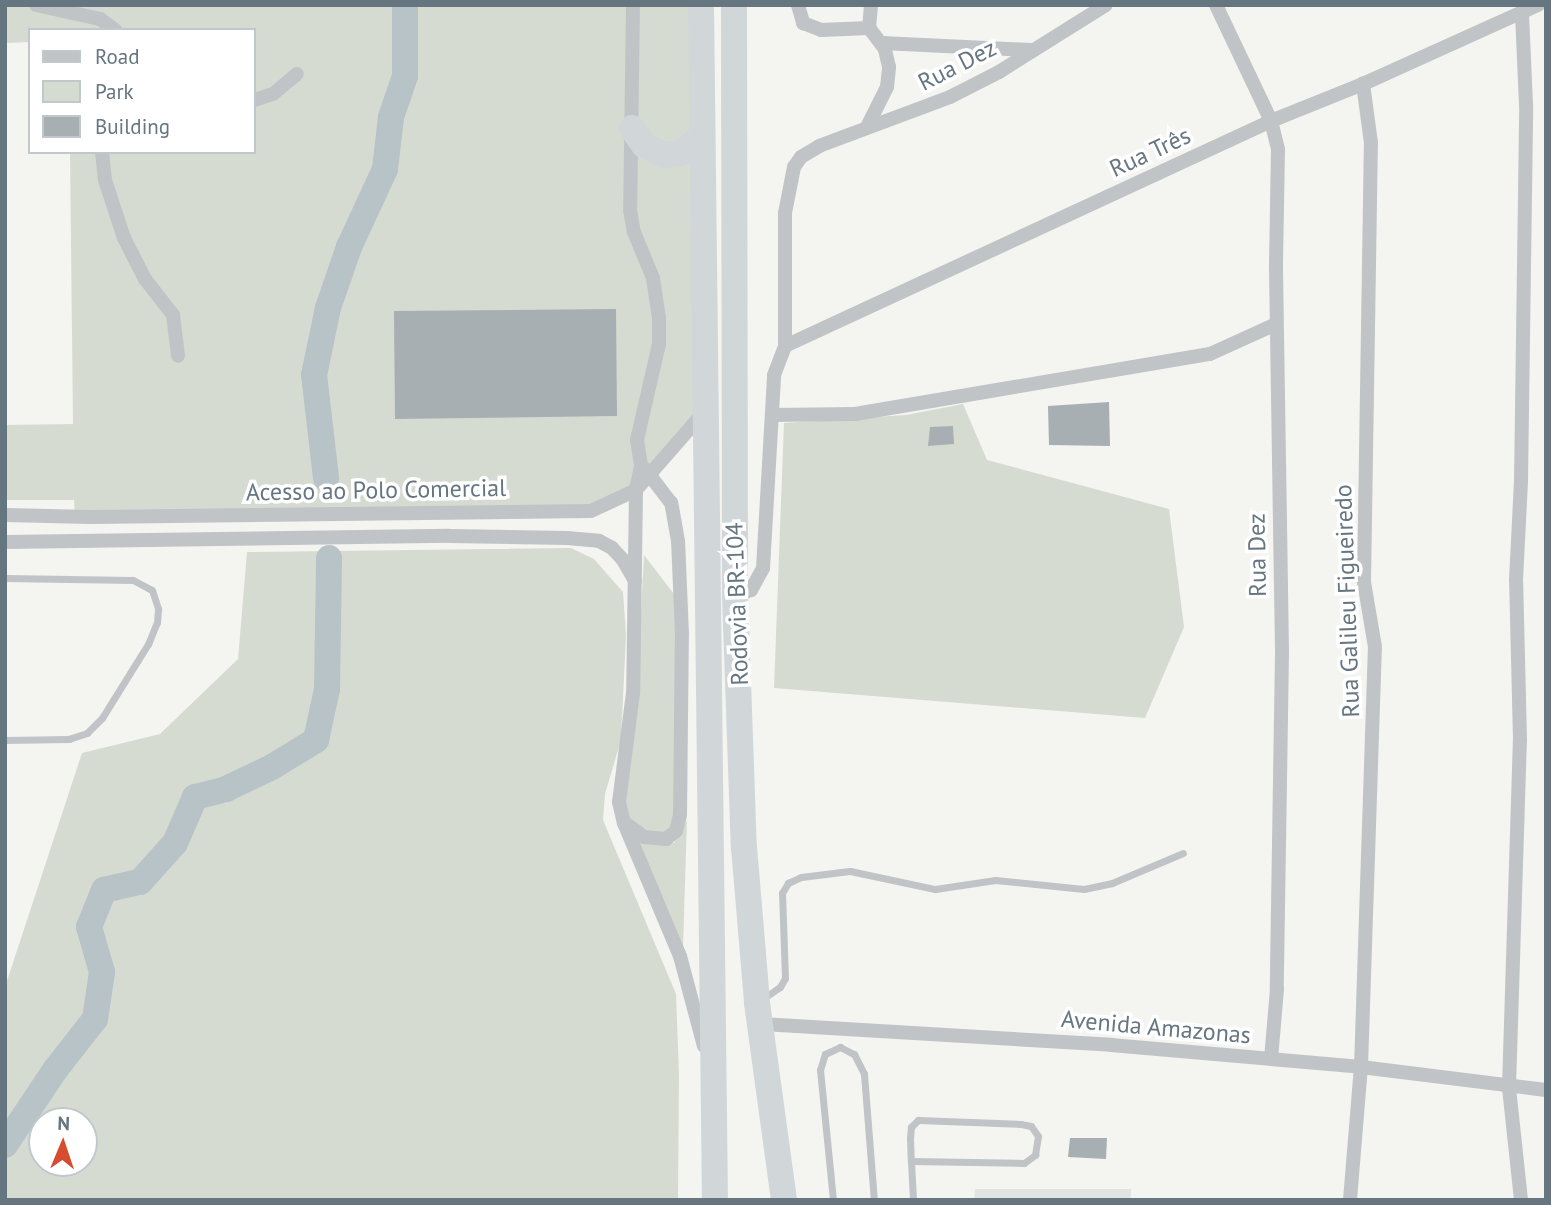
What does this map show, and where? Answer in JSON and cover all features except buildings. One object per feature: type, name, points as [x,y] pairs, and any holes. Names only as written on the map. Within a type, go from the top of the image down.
[{"type":"highway","name":"Rodovia BR-104","points":[[701,5],[709,868],[715,1200]]},
{"type":"highway","name":"Rodovia BR-104","points":[[734,5],[734,595],[744,847],[759,1014],[784,1200]]},
{"type":"highway","points":[[632,128],[644,145],[664,155],[681,153],[702,136]]},
{"type":"street","points":[[36,5],[100,19],[112,28]]},
{"type":"street","points":[[624,822],[644,837],[666,839],[676,831],[680,815],[682,672],[679,551],[674,510],[646,470],[637,448],[638,430],[659,344],[659,318],[653,278],[632,224],[634,5]]},
{"type":"street","points":[[798,5],[803,23],[821,30],[869,27]]},
{"type":"street","points":[[868,125],[889,77],[888,57],[882,43],[869,27],[871,5]]},
{"type":"street","name":"Rua Dez","points":[[734,595],[751,590],[763,568],[774,375],[785,346],[787,191],[794,167],[801,157],[819,146],[868,125],[950,97],[1106,5]]},
{"type":"street","name":"Rua Dez","points":[[1216,5],[1271,121],[1278,149],[1276,324],[1282,653],[1277,989],[1271,1059]]},
{"type":"street","name":"Rua Três","points":[[785,346],[1271,121],[1363,84],[1538,5]]},
{"type":"street","points":[[1521,1200],[1509,1087],[1520,740],[1516,580],[1521,481],[1526,118],[1522,13]]},
{"type":"street","points":[[882,43],[1032,50]]},
{"type":"street","points":[[256,99],[273,94],[297,74]]},
{"type":"street","name":"Rua Galileu Figueiredo","points":[[1350,1200],[1361,1068],[1375,647],[1364,582],[1371,143],[1363,84]]},
{"type":"street","points":[[102,154],[105,180],[124,238],[145,279],[173,315],[178,356]]},
{"type":"street","points":[[772,415],[855,414],[1210,355],[1276,324]]},
{"type":"street","name":"Acesso ao Polo Comercial","points":[[5,515],[91,517],[592,511],[636,490],[646,470],[706,410]]},
{"type":"street","points":[[636,490],[633,693],[619,796],[624,822],[688,978],[715,1095]]},
{"type":"street","points":[[222,514],[222,541]]},
{"type":"street","name":"Acesso ao Polo Comercial","points":[[5,542],[449,536],[582,539],[599,541],[612,548],[636,582]]},
{"type":"street","name":"Avenida Amazonas","points":[[759,1014],[1271,1059],[1546,1090]]},
{"type":"lane","points":[[5,578],[133,580],[152,590],[158,609],[155,628],[148,644],[90,730],[76,738],[5,740]]},
{"type":"lane","points":[[759,1014],[783,984],[786,972],[782,893],[788,883],[801,877],[849,871],[934,889],[995,880],[1084,889],[1112,883],[1183,853]]},
{"type":"lane","points":[[833,1200],[820,1070],[824,1054],[841,1047],[854,1054],[864,1074],[874,1200]]},
{"type":"lane","points":[[911,1161],[1024,1163],[1035,1156],[1038,1136],[1031,1126],[1021,1124],[921,1119],[914,1123],[910,1132],[911,1161],[914,1200]]},
{"type":"shaded area","points":[[975,1189],[1131,1189],[1131,1200],[974,1200]]},
{"type":"green space","points":[[5,5],[698,5],[699,408],[648,476],[590,508],[75,516],[74,500],[5,500],[5,425],[73,424],[70,154],[256,154],[256,28],[28,28],[28,42],[5,43]]},
{"type":"green space","points":[[963,404],[987,460],[1169,509],[1184,627],[1145,718],[774,688],[784,423],[906,415]]},
{"type":"green space","points":[[571,548],[594,559],[623,592],[626,635],[621,740],[605,794],[603,820],[676,994],[679,1074],[678,1200],[5,1200],[5,987],[82,753],[160,734],[238,659],[247,552]]},
{"type":"green space","points":[[644,555],[677,598],[676,820],[668,832],[657,835],[630,822],[625,803],[635,726]]},
{"type":"green space","points":[[687,820],[683,947],[636,841],[674,843]]},
{"type":"waterway","points":[[326,478],[314,375],[328,308],[349,247],[385,169],[391,117],[405,76],[405,5]]},
{"type":"waterway","points":[[5,1145],[55,1070],[95,1019],[102,972],[89,927],[104,890],[140,882],[175,843],[195,797],[226,789],[272,767],[316,740],[327,689],[329,558]]}]
